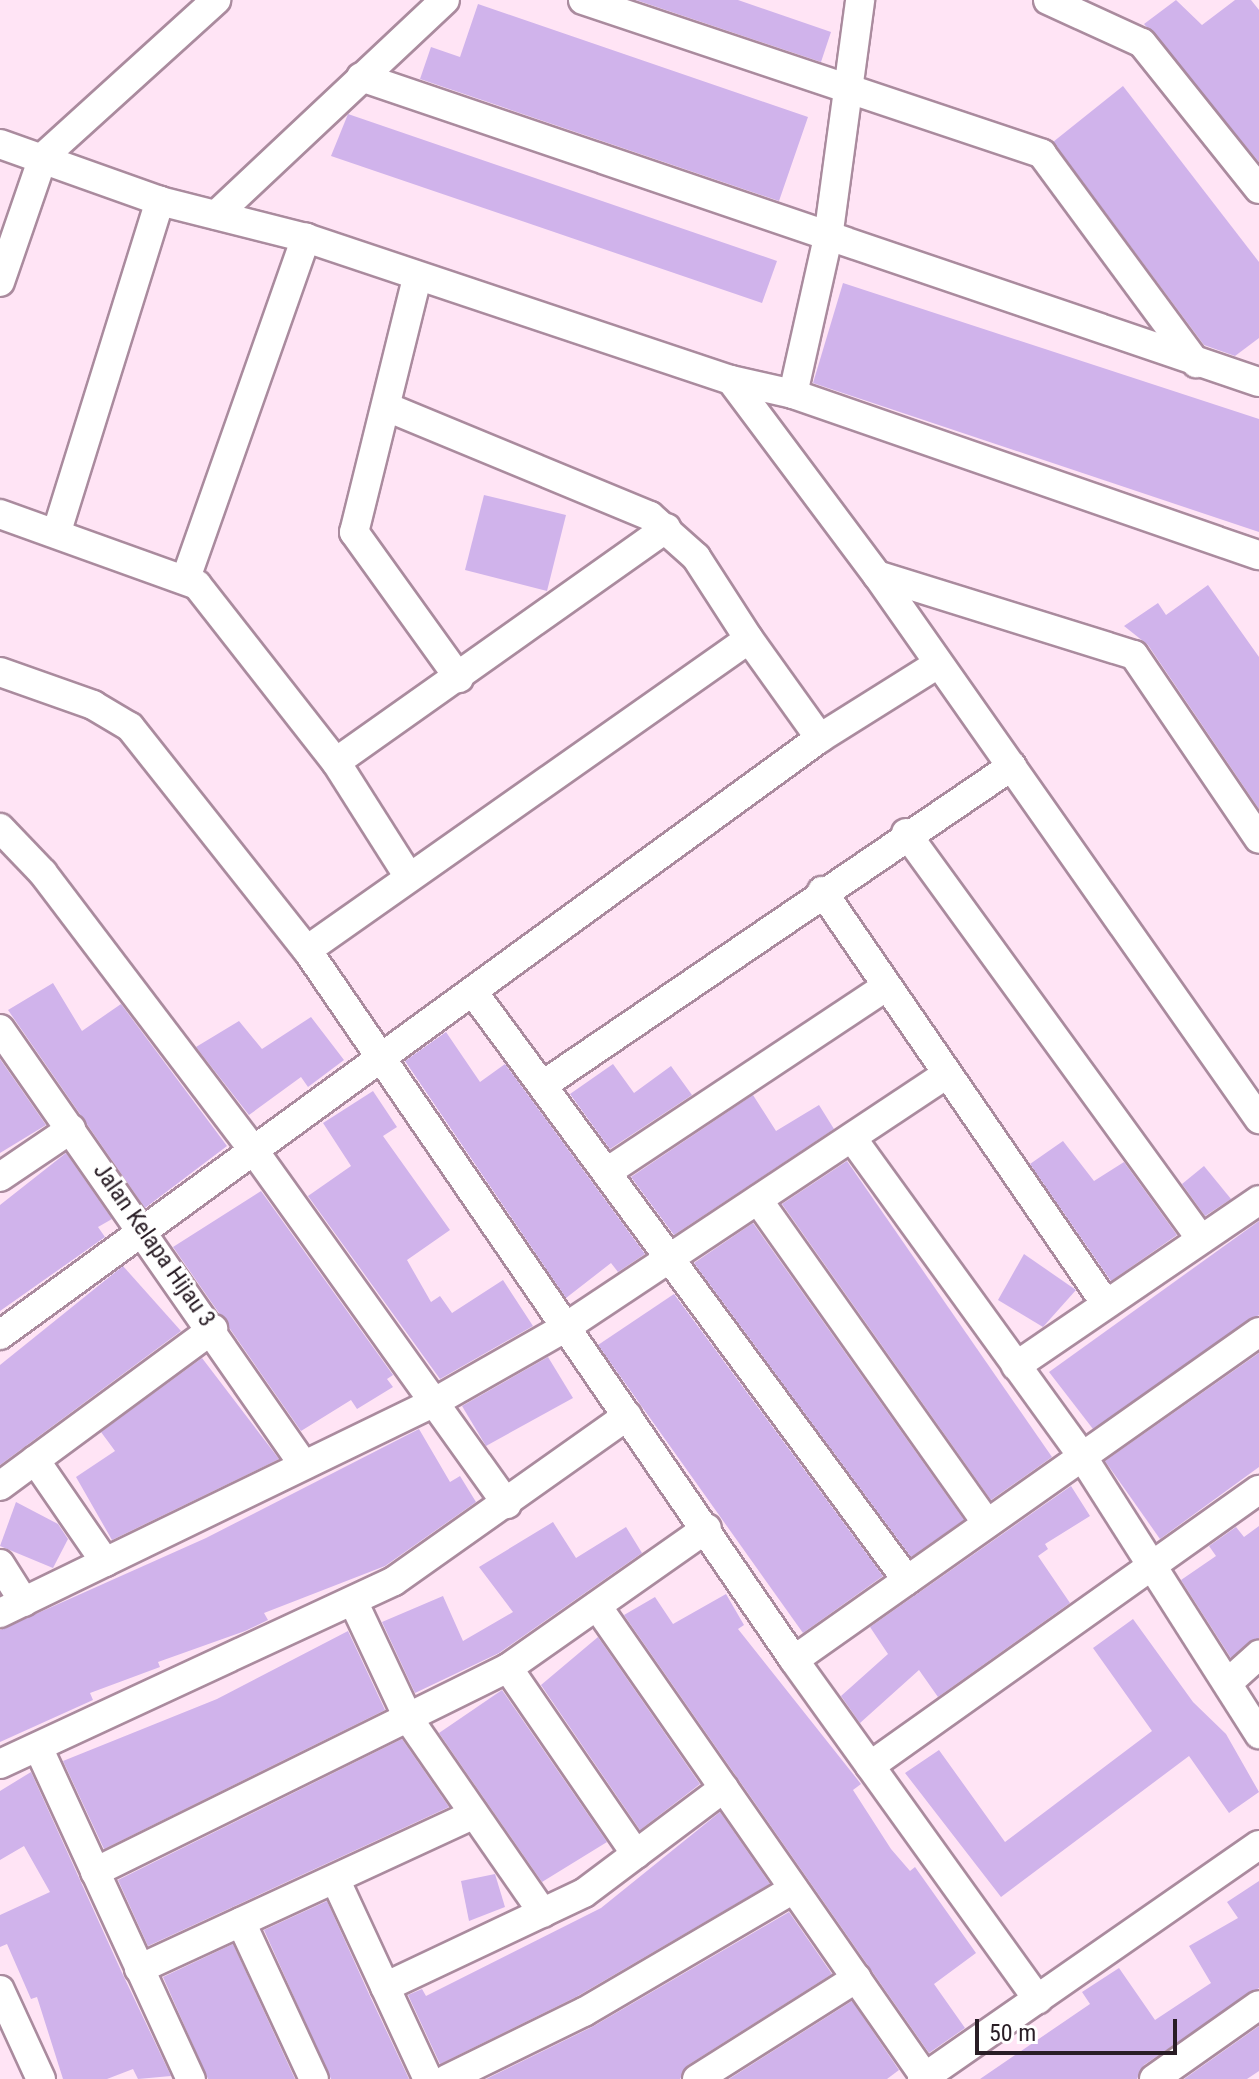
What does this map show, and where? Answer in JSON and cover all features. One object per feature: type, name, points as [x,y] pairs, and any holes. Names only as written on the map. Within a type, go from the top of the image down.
[{"type":"street","points":[[0,282],[43,157],[216,0]]},
{"type":"street","points":[[216,215],[445,0]]},
{"type":"street","points":[[583,0],[1042,154],[1196,363]]},
{"type":"street","points":[[793,394],[828,238],[860,0]]},
{"type":"street","points":[[1048,0],[1142,43],[1259,189]]},
{"type":"street","points":[[361,77],[1259,382]]},
{"type":"street","points":[[2,142],[160,201],[306,238],[417,278],[731,380],[793,394],[1256,559]]},
{"type":"street","points":[[57,531],[160,201]]},
{"type":"street","points":[[186,578],[306,238]]},
{"type":"street","points":[[417,278],[389,408],[357,507],[355,541],[459,678]]},
{"type":"street","points":[[731,380],[877,575],[1259,1119]]},
{"type":"street","points":[[389,408],[588,484],[666,528],[703,568],[820,738]]},
{"type":"street","points":[[0,514],[57,531],[186,578],[336,762],[409,877]]},
{"type":"street","points":[[336,762],[459,678],[666,528]]},
{"type":"street","points":[[877,575],[1134,655],[1259,839]]},
{"type":"street","points":[[307,950],[749,639]]},
{"type":"street","points":[[0,1335],[252,1148],[384,1060],[820,738],[938,664]]},
{"type":"street","points":[[0,672],[93,705],[130,727],[307,950],[707,1528],[794,1660],[1038,2000]]},
{"type":"street","points":[[543,1085],[906,833],[1012,766]]},
{"type":"street","points":[[0,828],[43,873],[252,1148],[507,1504]]},
{"type":"street","points":[[906,833],[1201,1239]]},
{"type":"street","points":[[822,891],[1106,1304]]},
{"type":"street","points":[[607,1172],[887,986]]},
{"type":"street","points":[[473,992],[907,1580]]},
{"type":"street","name":"Jalan Kelapa Hijau 3","points":[[0,1029],[145,1228],[303,1464]]},
{"type":"street","points":[[0,1564],[12,1608],[433,1403],[566,1327],[947,1074]]},
{"type":"street","points":[[0,1177],[71,1129]]},
{"type":"street","points":[[852,1138],[1082,1456],[1148,1566],[1231,1680],[1259,1734]]},
{"type":"street","points":[[758,1200],[987,1523]]},
{"type":"street","points":[[1016,1366],[1259,1200]]},
{"type":"street","points":[[0,1486],[213,1329]]},
{"type":"street","points":[[794,1660],[1259,1332]]},
{"type":"street","points":[[0,1764],[353,1601],[507,1504],[627,1416]]},
{"type":"street","points":[[35,1460],[105,1562]]},
{"type":"street","points":[[870,1766],[1259,1490]]},
{"type":"street","points":[[95,1872],[508,1668],[707,1528]]},
{"type":"street","points":[[353,1601],[408,1718],[543,1913]]},
{"type":"street","points":[[597,1606],[924,2078],[1259,1845]]},
{"type":"street","points":[[1231,1680],[1259,1655]]},
{"type":"street","points":[[508,1668],[636,1854]]},
{"type":"street","points":[[38,1747],[191,2079]]},
{"type":"street","points":[[385,1987],[543,1913],[636,1854],[724,1788]]},
{"type":"street","points":[[139,1969],[336,1881],[474,1814]]},
{"type":"street","points":[[336,1881],[428,2079]]},
{"type":"street","points":[[447,2079],[584,2012],[794,1889]]},
{"type":"street","points":[[241,1922],[314,2079]]},
{"type":"street","points":[[697,2079],[857,1978]]},
{"type":"street","points":[[0,1990],[41,2079]]},
{"type":"street","points":[[1154,2079],[1259,2005]]},
{"type":"building","points":[[636,0],[738,0],[831,32],[821,62]]},
{"type":"building","points":[[1176,0],[1202,25],[1235,0],[1251,0],[1259,10],[1259,162],[1144,24]]},
{"type":"building","points":[[478,4],[808,117],[779,201],[420,79],[431,47],[460,57]]},
{"type":"building","points":[[1123,86],[1259,262],[1259,338],[1235,356],[1204,345],[1053,142]]},
{"type":"building","points":[[348,114],[777,261],[762,303],[331,156]]},
{"type":"building","points":[[843,283],[1259,419],[1259,532],[813,383]]},
{"type":"building","points":[[484,495],[566,515],[547,591],[465,570]]},
{"type":"building","points":[[1208,585],[1259,657],[1259,809],[1148,645],[1124,626],[1158,603],[1166,615]]},
{"type":"building","points":[[53,983],[82,1031],[121,1004],[227,1146],[145,1208],[8,1010]]},
{"type":"building","points":[[311,1017],[344,1060],[308,1087],[301,1077],[249,1115],[196,1047],[239,1021],[262,1049]]},
{"type":"building","points":[[446,1032],[480,1082],[505,1064],[645,1254],[618,1272],[611,1263],[566,1298],[405,1061]]},
{"type":"building","points":[[0,1059],[46,1125],[0,1153]]},
{"type":"building","points":[[613,1064],[634,1093],[671,1066],[692,1095],[610,1149],[570,1094]]},
{"type":"building","points":[[373,1091],[397,1127],[383,1136],[450,1230],[407,1260],[431,1302],[440,1296],[452,1313],[503,1280],[533,1326],[440,1379],[308,1196],[351,1166],[323,1123]]},
{"type":"building","points":[[753,1095],[776,1131],[819,1105],[834,1129],[674,1235],[631,1177]]},
{"type":"building","points":[[1063,1141],[1094,1181],[1124,1162],[1177,1235],[1111,1281],[1030,1164]]},
{"type":"building","points":[[66,1153],[112,1219],[98,1227],[105,1237],[0,1311],[0,1205]]},
{"type":"building","points":[[847,1161],[1052,1457],[991,1500],[782,1204]]},
{"type":"building","points":[[1204,1166],[1231,1199],[1205,1216],[1182,1184]]},
{"type":"building","points":[[261,1191],[393,1375],[387,1379],[393,1387],[357,1409],[351,1400],[301,1431],[173,1247]]},
{"type":"building","points":[[1259,1221],[1259,1315],[1093,1429],[1049,1372]]},
{"type":"building","points":[[753,1223],[964,1520],[911,1557],[694,1263]]},
{"type":"building","points":[[1024,1254],[1076,1290],[1043,1327],[998,1300]]},
{"type":"building","points":[[123,1266],[181,1331],[0,1465],[0,1365]]},
{"type":"building","points":[[674,1294],[883,1576],[803,1633],[598,1345]]},
{"type":"building","points":[[1259,1353],[1259,1467],[1160,1539],[1105,1461]]},
{"type":"building","points":[[548,1357],[573,1398],[486,1446],[462,1406]]},
{"type":"building","points":[[202,1358],[279,1459],[112,1540],[76,1477],[115,1451],[101,1432]]},
{"type":"building","points":[[419,1429],[450,1482],[460,1476],[476,1502],[385,1566],[264,1613],[268,1620],[158,1662],[160,1667],[90,1693],[93,1700],[0,1742],[0,1630],[206,1538]]},
{"type":"building","points":[[1071,1486],[1090,1516],[1045,1544],[1048,1549],[1038,1556],[1070,1603],[938,1697],[919,1670],[860,1723],[841,1696],[888,1654],[870,1627]]},
{"type":"building","points":[[16,1502],[58,1524],[68,1539],[53,1568],[0,1546]]},
{"type":"building","points":[[553,1522],[576,1558],[626,1527],[642,1553],[499,1653],[415,1693],[382,1622],[443,1596],[463,1641],[513,1612],[479,1567]]},
{"type":"building","points":[[1259,1526],[1259,1638],[1231,1658],[1181,1580],[1216,1556],[1209,1546],[1236,1527],[1244,1537]]},
{"type":"building","points":[[726,1594],[744,1625],[738,1629],[861,1784],[853,1790],[891,1849],[910,1871],[915,1867],[976,1953],[934,1984],[965,2028],[929,2053],[624,1615],[655,1597],[673,1624]]},
{"type":"building","points":[[1133,1619],[1193,1702],[1226,1734],[1259,1792],[1229,1813],[1189,1756],[1001,1897],[905,1773],[939,1750],[1005,1842],[1152,1731],[1093,1648]]},
{"type":"building","points":[[348,1631],[385,1710],[104,1849],[63,1761],[217,1699]]},
{"type":"building","points":[[598,1637],[700,1784],[640,1830],[541,1685]]},
{"type":"building","points":[[502,1690],[607,1842],[542,1882],[439,1733]]},
{"type":"building","points":[[402,1739],[449,1807],[148,1946],[118,1880]]},
{"type":"building","points":[[31,1772],[171,2076],[138,2079],[133,2069],[107,2079],[63,2079],[37,1997],[31,1999],[7,1944],[0,1947],[0,1915],[50,1892],[24,1846],[0,1860],[0,1791]]},
{"type":"building","points":[[720,1812],[770,1884],[576,1997],[440,2064],[408,1995],[422,1989],[426,1996],[601,1908]]},
{"type":"building","points":[[495,1874],[505,1907],[469,1921],[461,1881]]},
{"type":"building","points":[[1259,1881],[1259,1988],[1144,2065],[1137,2079],[980,2079],[1090,2004],[1082,1992],[1119,1968],[1155,2020],[1211,1983],[1189,1946],[1238,1918],[1227,1902]]},
{"type":"building","points":[[327,1901],[409,2079],[331,2079],[264,1930]]},
{"type":"building","points":[[789,1912],[832,1974],[688,2065],[680,2079],[486,2079],[592,2027]]},
{"type":"building","points":[[233,1944],[295,2079],[208,2079],[163,1977]]},
{"type":"building","points":[[852,2001],[899,2070],[887,2079],[729,2079]]},
{"type":"building","points":[[1259,2026],[1259,2071],[1247,2079],[1184,2079]]}]
